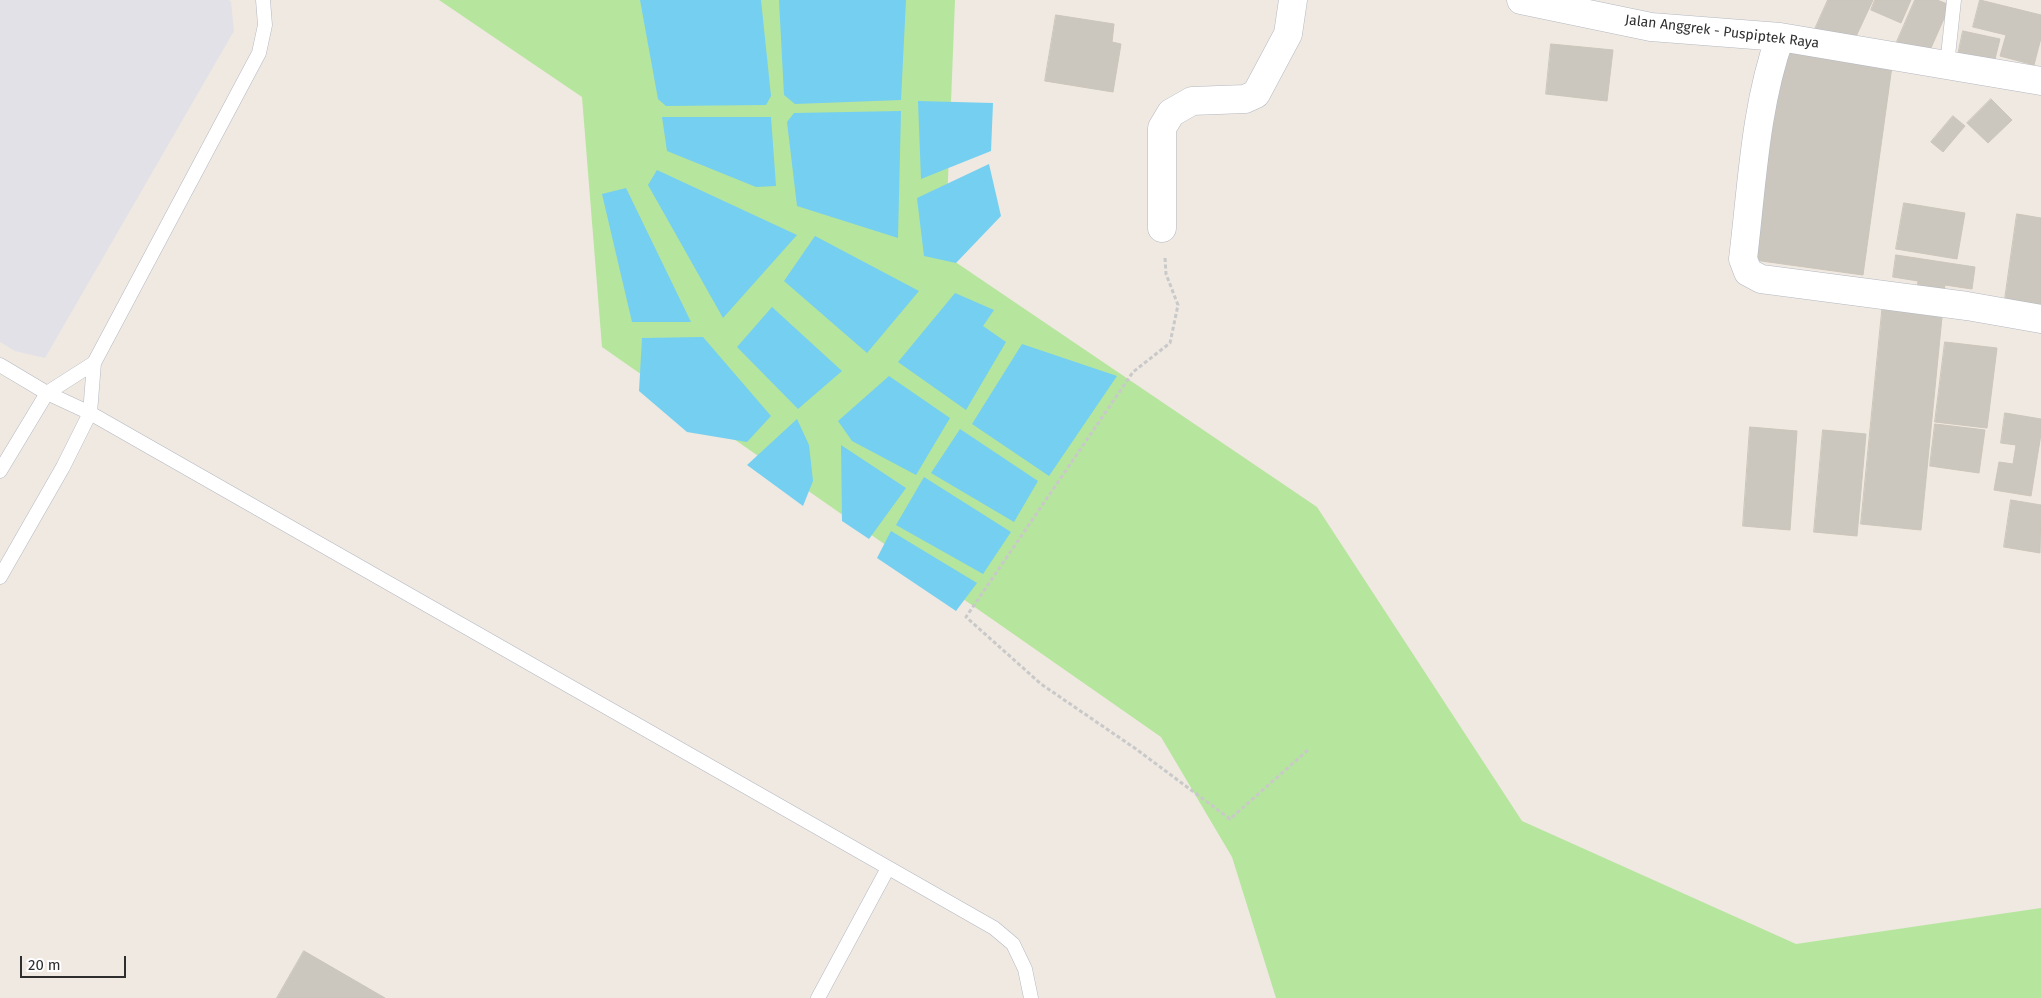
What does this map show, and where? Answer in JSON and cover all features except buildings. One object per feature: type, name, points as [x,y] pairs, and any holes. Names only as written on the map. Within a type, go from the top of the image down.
[{"type":"street","points":[[1162,228],[1162,128],[1171,112],[1192,101],[1245,99],[1256,94],[1288,34],[1293,0]]},
{"type":"street","name":"Jalan Anggrek - Puspiptek Raya","points":[[1521,0],[1652,27],[1780,37],[2041,81]]},
{"type":"street","points":[[1780,37],[1770,67],[1761,116],[1743,259],[1748,272],[1761,279],[1967,306],[2041,319]]},
{"type":"lane","points":[[0,577],[90,413],[94,363],[260,53],[265,25],[263,0]]},
{"type":"lane","points":[[1947,66],[1954,0]]},
{"type":"lane","points":[[0,471],[47,393],[94,363]]},
{"type":"lane","points":[[0,365],[47,393],[90,413],[994,928],[1013,944],[1025,969],[1031,998]]},
{"type":"lane","points":[[818,998],[888,868]]},
{"type":"path","points":[[1162,228],[1166,274],[1178,305],[1170,343],[1133,372],[966,618],[1040,684],[1136,749],[1230,819],[1309,749]]},
{"type":"shaded area","points":[[0,0],[229,0],[231,2],[234,31],[45,358],[15,351],[0,342]]},
{"type":"green space","points":[[439,0],[955,0],[945,255],[1317,507],[1522,821],[1796,944],[2041,908],[2041,998],[1276,998],[1232,857],[1161,737],[602,347],[582,97]]},
{"type":"water","points":[[640,0],[761,0],[771,96],[766,105],[666,106],[658,99]]},
{"type":"water","points":[[779,0],[906,0],[901,100],[795,104],[784,95]]},
{"type":"water","points":[[918,101],[993,103],[991,151],[921,179]]},
{"type":"water","points":[[901,111],[898,238],[797,206],[787,122],[794,113]]},
{"type":"water","points":[[662,117],[771,117],[776,186],[756,187],[667,151]]},
{"type":"water","points":[[989,164],[1001,216],[956,263],[924,256],[917,198]]},
{"type":"water","points":[[657,170],[797,235],[723,318],[648,185]]},
{"type":"water","points":[[626,188],[691,322],[632,322],[602,194]]},
{"type":"water","points":[[815,236],[919,291],[867,353],[784,281]]},
{"type":"water","points":[[955,293],[994,310],[983,326],[1006,342],[966,410],[898,362]]},
{"type":"water","points":[[772,307],[842,371],[798,409],[737,347]]},
{"type":"water","points":[[703,337],[771,416],[747,442],[687,432],[639,391],[642,338]]},
{"type":"water","points":[[1022,344],[1117,376],[1049,476],[972,424]]},
{"type":"water","points":[[889,376],[950,418],[916,475],[852,441],[838,421]]},
{"type":"water","points":[[797,419],[809,445],[813,481],[803,506],[747,465]]},
{"type":"water","points":[[960,429],[1038,481],[1014,522],[931,473]]},
{"type":"water","points":[[841,445],[906,488],[869,539],[842,521]]},
{"type":"water","points":[[924,477],[1011,532],[983,574],[896,525]]},
{"type":"water","points":[[891,531],[977,583],[956,611],[877,558]]}]
